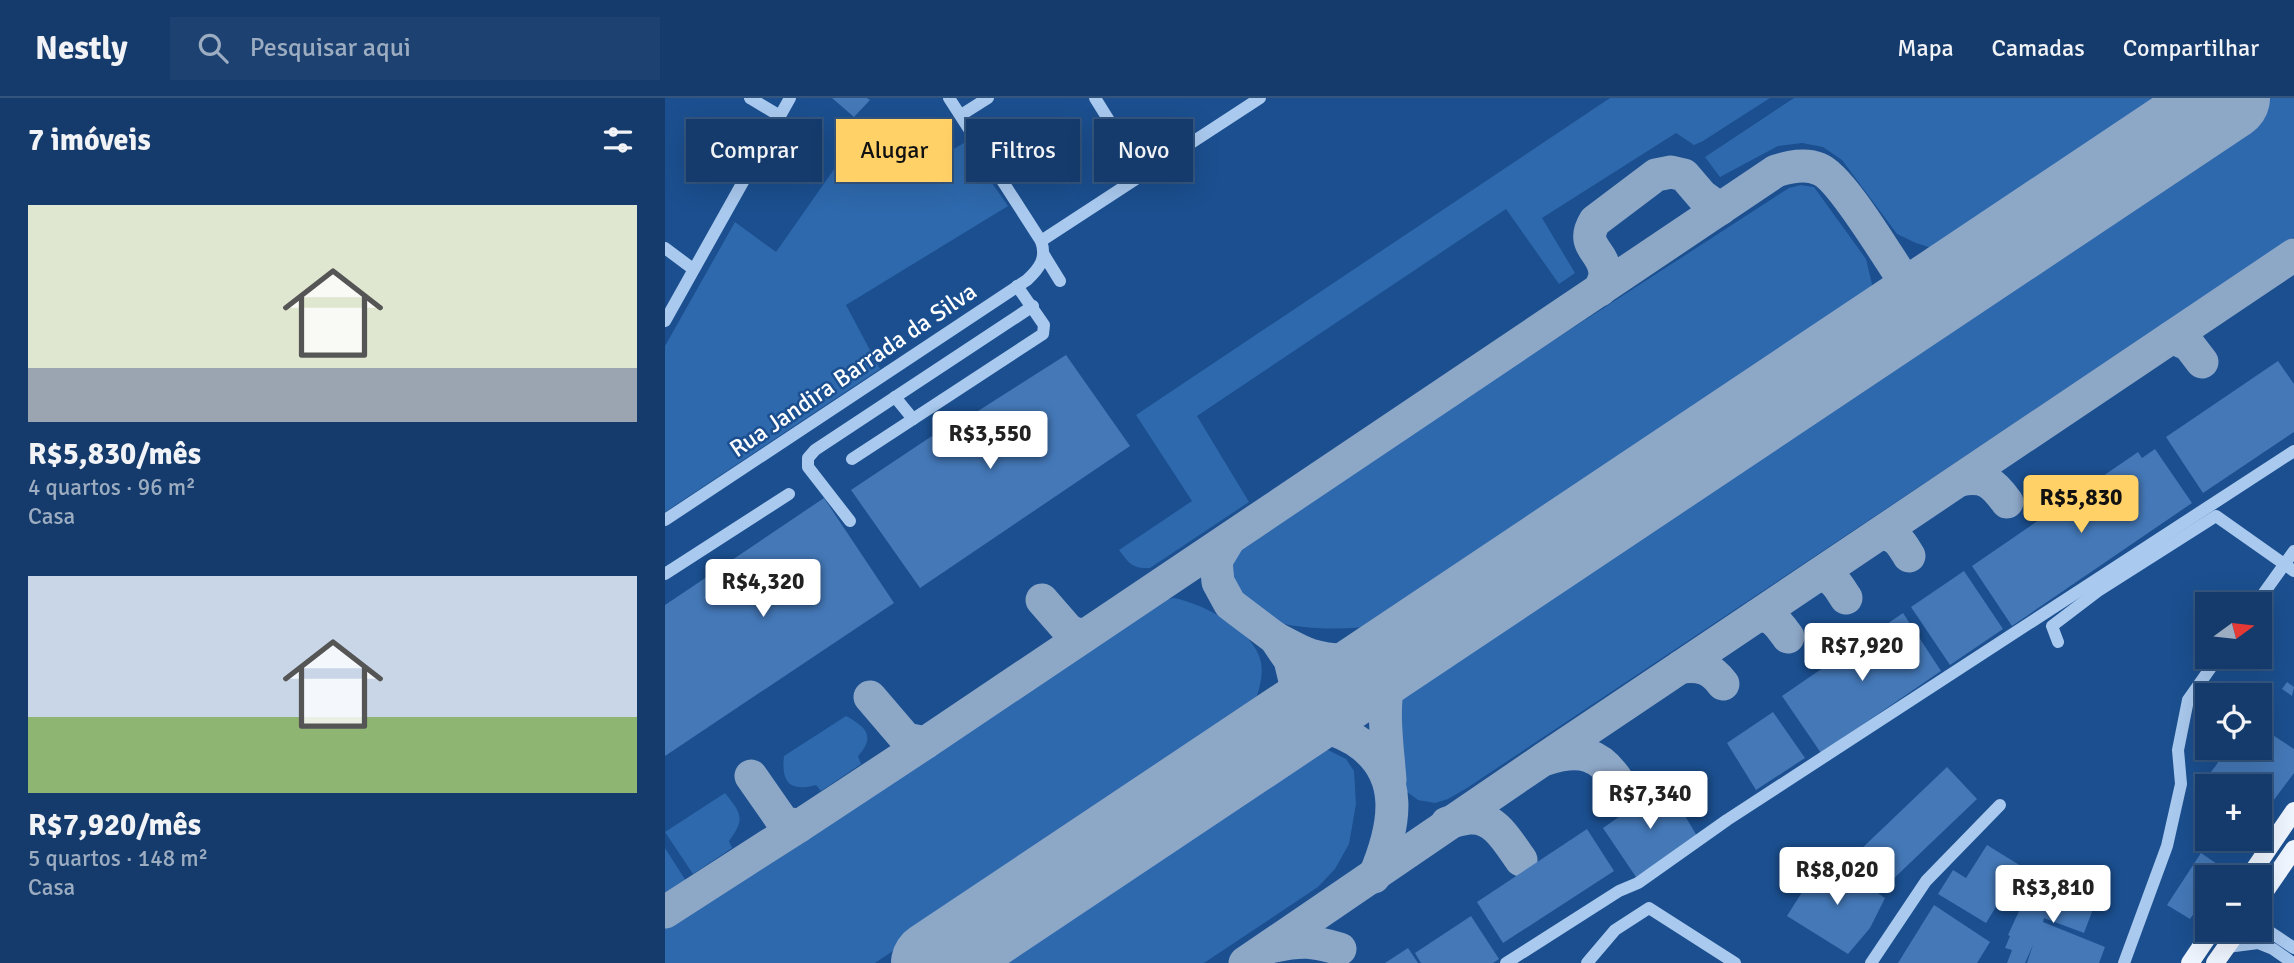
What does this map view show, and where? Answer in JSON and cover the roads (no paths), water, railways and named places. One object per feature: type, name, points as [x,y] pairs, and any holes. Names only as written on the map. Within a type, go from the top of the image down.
[{"type":"main road","points":[[2259,865],[2294,811]]},
{"type":"main road","points":[[2272,881],[2294,849]]},
{"type":"main road","points":[[2192,963],[2206,942]]},
{"type":"main road","points":[[2215,963],[2227,942]]},
{"type":"street","points":[[750,98],[780,116]]},
{"type":"street","points":[[665,320],[790,98]]},
{"type":"street","points":[[949,98],[1041,241],[1044,256],[1060,281]]},
{"type":"street","points":[[961,115],[988,98]]},
{"type":"street","points":[[1095,98],[1108,119]]},
{"type":"street","points":[[1193,142],[1260,98]]},
{"type":"street","points":[[1041,241],[1131,182]]},
{"type":"street","points":[[665,248],[694,269]]},
{"type":"street","name":"Rua Jandira Barrada da Silva","points":[[665,520],[1017,286],[1039,269],[1044,256]]},
{"type":"street","points":[[852,459],[1043,334],[1044,325],[1017,286]]},
{"type":"street","points":[[851,521],[808,467],[808,458],[815,450],[1033,306]]},
{"type":"street","points":[[895,397],[913,419]]},
{"type":"street","points":[[1506,963],[1619,891],[1638,883],[1727,820],[2294,451]]},
{"type":"street","points":[[665,574],[789,494]]},
{"type":"street","points":[[2058,642],[2052,626],[2098,591],[2217,516],[2289,568]]},
{"type":"street","points":[[2267,592],[2289,568],[2294,551]]},
{"type":"street","points":[[2123,963],[2167,846],[2181,784],[2178,750],[2188,700],[2210,669]]},
{"type":"street","points":[[1871,963],[1926,881],[2000,805]]},
{"type":"street","points":[[2260,865],[2294,817]]},
{"type":"street","points":[[2272,868],[2294,837]]},
{"type":"street","points":[[1587,963],[1615,930],[1649,908],[1732,962]]},
{"type":"street","points":[[2272,933],[2294,948]]},
{"type":"street","points":[[2207,963],[2225,942]]},
{"type":"street","points":[[2252,942],[2273,949],[2293,963]]}]
